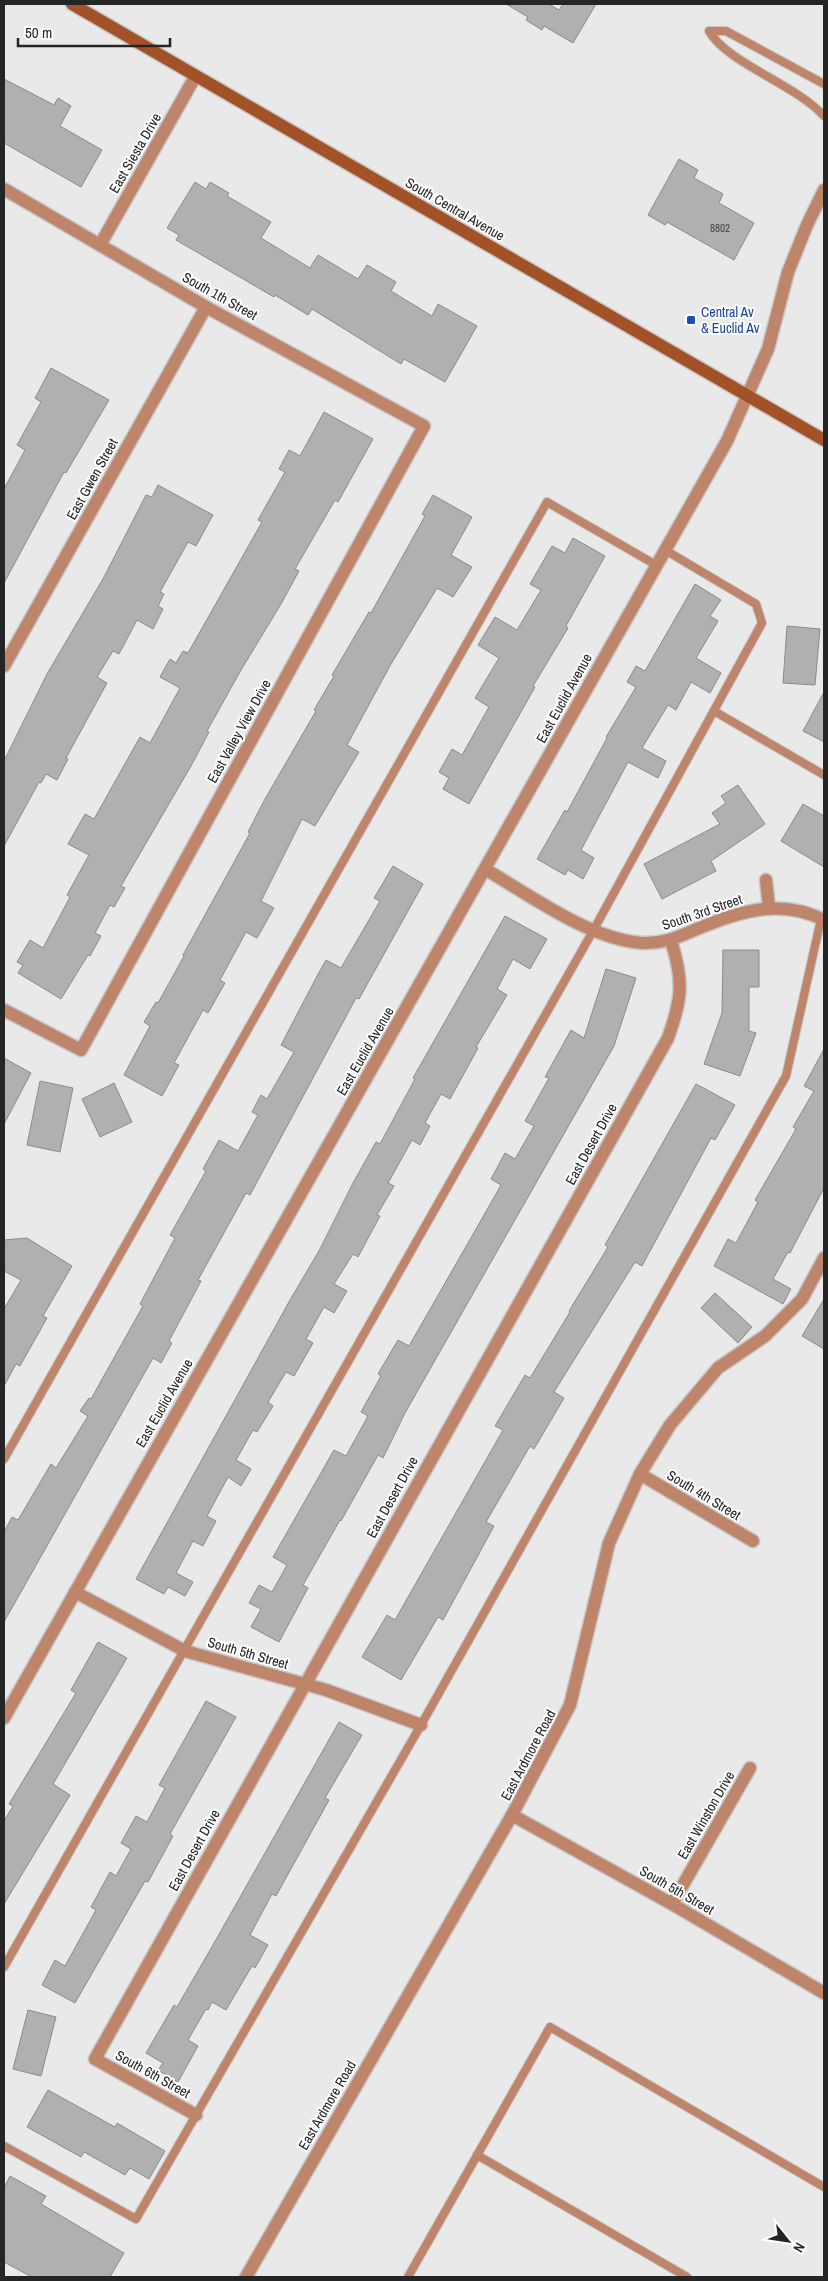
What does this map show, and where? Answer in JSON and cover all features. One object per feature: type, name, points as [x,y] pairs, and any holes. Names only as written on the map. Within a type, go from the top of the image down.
[{"type":"main road","name":"South Central Avenue","points":[[72,4],[824,440]]},
{"type":"street","name":"East Siesta Drive","points":[[100,245],[195,77]]},
{"type":"street","name":"South 1th Street","points":[[4,189],[206,307],[424,426]]},
{"type":"street","name":"East Euclid Avenue","points":[[4,1718],[727,441],[768,349],[788,272],[824,190]]},
{"type":"street","name":"East Gwen Street","points":[[4,666],[206,307]]},
{"type":"street","name":"East Valley View Drive","points":[[4,1010],[81,1050],[424,426]]},
{"type":"street","name":"South 3rd Street","points":[[485,869],[593,931],[620,941],[644,943],[671,941],[737,913],[769,907],[806,912],[823,920]]},
{"type":"street","points":[[766,880],[769,907]]},
{"type":"street","name":"East Desert Drive","points":[[95,2059],[668,1038],[677,1013],[681,983],[671,941]]},
{"type":"street","name":"East Ardmore Road","points":[[246,2277],[512,1815],[570,1705],[609,1543],[640,1474],[670,1425],[718,1368],[765,1336],[802,1299],[824,1258]]},
{"type":"street","name":"South 4th Street","points":[[640,1474],[753,1541]]},
{"type":"street","name":"South 5th Street","points":[[75,1592],[185,1651],[326,1690],[422,1726]]},
{"type":"street","name":"East Winston Drive","points":[[672,1904],[750,1768]]},
{"type":"street","name":"South 5th Street","points":[[512,1815],[672,1904],[824,1993]]},
{"type":"street","name":"South 6th Street","points":[[95,2059],[196,2115]]},
{"type":"lane","points":[[824,84],[726,31],[708,31],[719,45],[797,93],[824,116]]},
{"type":"lane","points":[[4,1458],[546,502],[656,565]]},
{"type":"lane","points":[[4,1967],[593,931],[762,623],[756,604],[665,550]]},
{"type":"lane","points":[[714,711],[824,775]]},
{"type":"lane","points":[[4,2146],[136,2219],[422,1726],[786,1076],[823,920]]},
{"type":"lane","points":[[408,2277],[550,2027],[824,2187]]},
{"type":"lane","points":[[477,2155],[686,2277]]},
{"type":"building","points":[[506,4],[549,4],[559,10],[563,4],[596,4],[573,43],[544,26],[542,30],[526,20],[528,17]]},
{"type":"building","points":[[4,79],[54,105],[58,98],[71,106],[60,126],[102,150],[81,187],[4,143]]},
{"type":"building","points":[[679,159],[698,170],[694,178],[723,194],[719,203],[754,223],[734,260],[667,222],[665,225],[648,215]]},
{"type":"building","points":[[195,182],[206,189],[210,182],[229,193],[227,196],[271,222],[261,238],[310,268],[318,255],[358,279],[367,265],[396,282],[391,291],[432,316],[438,304],[477,326],[445,382],[404,359],[401,364],[312,309],[308,315],[176,240],[179,235],[167,228]]},
{"type":"building","points":[[51,368],[109,400],[66,473],[64,472],[4,583],[4,489],[25,450],[17,445],[41,402],[35,398]]},
{"type":"building","points":[[324,412],[373,439],[338,502],[335,500],[295,569],[299,571],[281,604],[241,670],[207,731],[209,732],[191,766],[121,886],[125,888],[114,907],[110,905],[95,933],[101,936],[61,999],[18,973],[23,965],[17,962],[30,940],[43,948],[70,897],[67,895],[89,855],[68,844],[85,814],[94,819],[140,737],[150,743],[180,688],[160,677],[170,659],[176,663],[183,651],[188,653],[262,522],[258,520],[285,472],[279,469],[289,450],[300,456]]},
{"type":"building","points":[[158,485],[213,515],[196,546],[188,542],[160,592],[164,594],[158,606],[163,609],[153,629],[137,620],[119,654],[113,651],[97,677],[107,683],[66,758],[68,759],[57,780],[46,774],[41,783],[39,782],[4,846],[4,761],[47,674],[104,577],[146,495],[152,497]]},
{"type":"building","points":[[433,495],[472,517],[451,555],[472,567],[453,597],[437,588],[391,664],[347,745],[359,752],[315,826],[302,819],[261,901],[274,908],[257,938],[246,932],[220,980],[225,983],[208,1013],[203,1010],[174,1063],[179,1065],[162,1096],[124,1075],[150,1026],[144,1022],[156,1002],[158,1003],[184,956],[250,833],[248,832],[265,799],[316,711],[314,710],[334,676],[332,675],[369,612],[371,613],[425,516],[422,514]]},
{"type":"building","points":[[573,538],[605,556],[566,626],[568,628],[533,686],[535,687],[469,804],[443,789],[449,778],[439,772],[452,749],[462,755],[489,707],[475,698],[499,658],[478,645],[495,617],[517,630],[541,590],[530,584],[552,546],[565,553]]},
{"type":"building","points":[[695,584],[721,600],[710,616],[718,621],[696,658],[721,673],[710,693],[691,682],[676,710],[668,705],[642,748],[666,761],[658,778],[628,762],[581,850],[594,858],[583,879],[568,870],[565,875],[537,859],[565,810],[567,812],[606,737],[636,687],[627,682],[636,666],[645,671]]},
{"type":"building","points":[[787,626],[820,629],[815,685],[783,683]]},
{"type":"building","points":[[824,692],[824,742],[803,731]]},
{"type":"building","points":[[738,785],[765,824],[711,861],[716,871],[662,899],[644,864],[720,824],[712,813],[726,803],[721,796]]},
{"type":"building","points":[[803,804],[824,816],[824,867],[781,841]]},
{"type":"building","points":[[393,866],[423,884],[359,999],[356,998],[250,1195],[246,1193],[198,1280],[201,1281],[169,1341],[172,1343],[161,1363],[153,1358],[4,1622],[4,1532],[12,1517],[18,1520],[51,1464],[56,1468],[88,1416],[80,1411],[89,1398],[91,1399],[143,1306],[140,1304],[175,1238],[170,1235],[206,1171],[203,1169],[219,1140],[238,1151],[258,1115],[252,1112],[261,1095],[267,1099],[294,1052],[281,1045],[317,976],[326,960],[341,968],[380,901],[374,898]]},
{"type":"building","points":[[505,916],[547,939],[530,969],[513,959],[497,989],[507,995],[476,1047],[478,1048],[450,1099],[441,1094],[425,1123],[430,1126],[420,1145],[412,1140],[388,1183],[394,1186],[377,1215],[380,1216],[358,1257],[353,1254],[334,1284],[347,1291],[334,1313],[324,1307],[306,1339],[313,1343],[294,1376],[286,1372],[268,1402],[273,1406],[257,1432],[253,1430],[236,1460],[251,1469],[241,1486],[228,1477],[207,1516],[216,1521],[203,1546],[193,1541],[176,1573],[193,1582],[185,1596],[168,1587],[164,1594],[136,1579],[320,1249],[353,1183],[376,1142],[380,1144],[415,1079],[413,1078]]},
{"type":"building","points":[[723,950],[759,950],[759,987],[749,987],[749,1031],[756,1033],[740,1076],[704,1064],[722,1013]]},
{"type":"building","points":[[606,969],[636,978],[614,1046],[405,1413],[383,1458],[378,1455],[303,1585],[308,1588],[279,1642],[251,1627],[261,1609],[249,1603],[259,1585],[272,1592],[287,1565],[273,1557],[334,1450],[346,1456],[368,1416],[361,1412],[381,1376],[378,1374],[398,1340],[409,1346],[501,1185],[491,1179],[505,1153],[515,1159],[534,1126],[525,1121],[549,1078],[545,1077],[571,1030],[584,1038]]},
{"type":"building","points":[[824,1049],[824,1188],[790,1253],[788,1252],[773,1279],[791,1289],[783,1304],[714,1266],[728,1239],[736,1243],[758,1202],[755,1200],[796,1129],[793,1127],[814,1091],[804,1086]]},
{"type":"building","points":[[4,1058],[31,1073],[4,1124]]},
{"type":"building","points":[[40,1081],[73,1088],[60,1152],[27,1145]]},
{"type":"building","points":[[114,1083],[132,1122],[100,1137],[82,1099]]},
{"type":"building","points":[[696,1084],[735,1105],[715,1140],[711,1138],[642,1266],[635,1262],[554,1392],[564,1398],[534,1449],[530,1446],[486,1522],[494,1526],[443,1620],[438,1617],[401,1680],[362,1657],[387,1615],[395,1620],[503,1430],[495,1426],[525,1375],[530,1378],[570,1312],[608,1247],[605,1245]]},
{"type":"building","points":[[27,1238],[72,1266],[43,1316],[47,1318],[20,1366],[16,1364],[4,1386],[4,1309],[21,1280],[4,1271],[4,1240]]},
{"type":"building","points":[[715,1293],[752,1327],[738,1343],[701,1308]]},
{"type":"building","points":[[824,1299],[824,1349],[802,1336]]},
{"type":"building","points":[[98,1642],[127,1658],[53,1784],[70,1795],[4,1904],[4,1821],[13,1806],[9,1804],[76,1693],[71,1690]]},
{"type":"building","points":[[206,1701],[236,1717],[170,1834],[173,1836],[148,1882],[145,1881],[75,2003],[42,1985],[55,1960],[65,1966],[96,1910],[91,1907],[110,1872],[116,1876],[131,1849],[121,1843],[136,1816],[147,1822],[165,1788],[159,1785]]},
{"type":"building","points":[[339,1722],[362,1735],[325,1798],[329,1800],[276,1896],[272,1894],[250,1935],[268,1945],[255,1968],[252,1966],[226,2010],[212,2002],[208,2010],[206,2009],[188,2040],[198,2046],[178,2082],[158,2070],[163,2063],[146,2053],[174,2005],[177,2007]]},
{"type":"building","points":[[28,2010],[56,2017],[41,2076],[13,2069]]},
{"type":"building","points":[[48,2090],[115,2127],[117,2123],[165,2151],[149,2179],[130,2168],[125,2175],[84,2152],[81,2157],[27,2127]]},
{"type":"building","points":[[10,2176],[46,2196],[41,2204],[124,2253],[110,2277],[32,2277],[4,2262],[4,2188]]},
{"type":"place","name":"Central Av & Euclid Av","points":[[691,320]]}]
